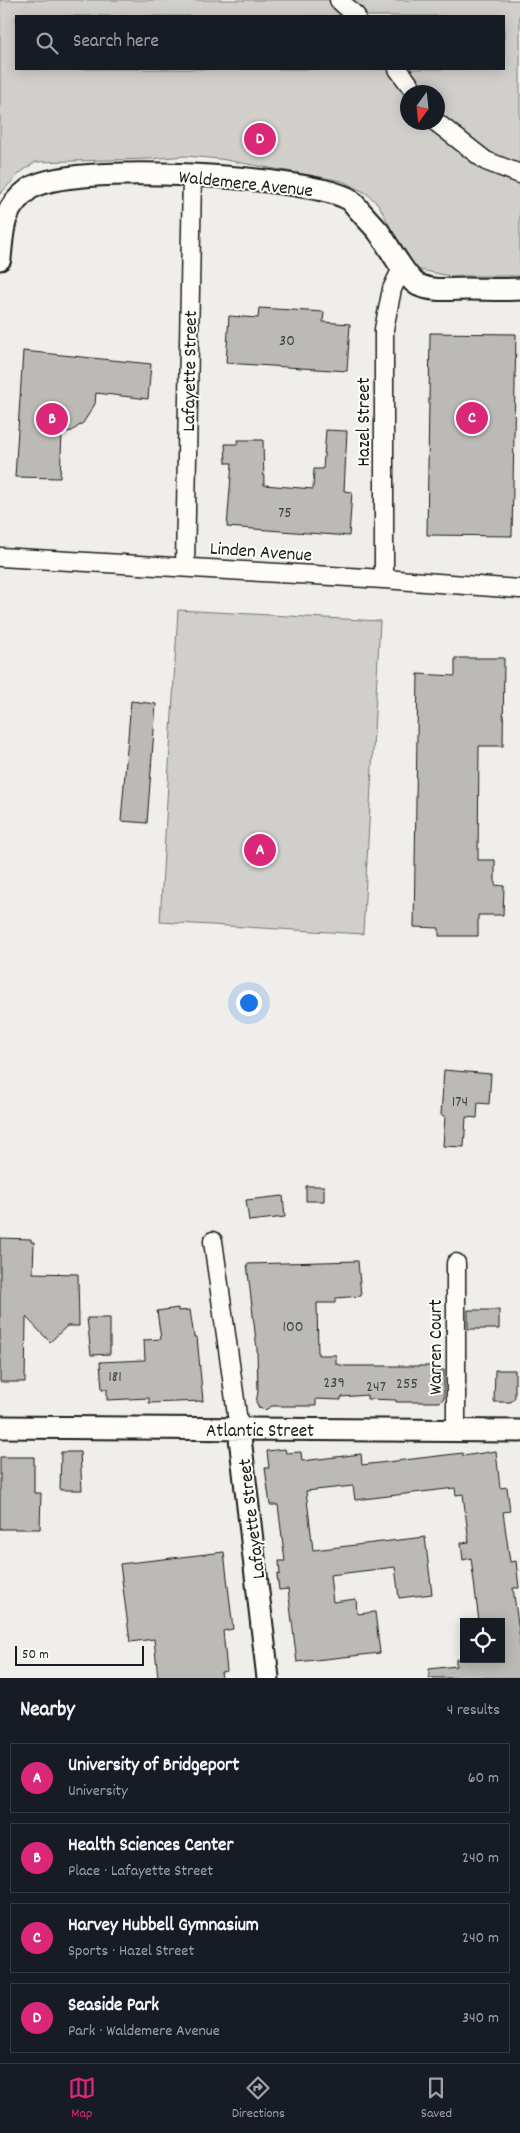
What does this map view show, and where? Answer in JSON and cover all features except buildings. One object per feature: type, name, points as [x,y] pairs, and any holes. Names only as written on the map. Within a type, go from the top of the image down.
[{"type":"street","points":[[340,0],[355,15]]},
{"type":"street","points":[[399,70],[410,85]]},
{"type":"street","points":[[445,129],[486,161],[520,174]]},
{"type":"street","name":"Waldemere Avenue","points":[[0,259],[4,219],[15,201],[31,188],[57,178],[112,174],[166,174],[244,178],[297,185],[348,198],[378,231],[402,268],[417,284],[438,290],[520,290]]},
{"type":"street","name":"Lafayette Street","points":[[185,567],[192,176]]},
{"type":"street","name":"Hazel Street","points":[[384,579],[384,329],[392,289],[402,268]]},
{"type":"street","name":"Linden Avenue","points":[[0,557],[384,579],[520,589]]},
{"type":"street","name":"Lafayette Street","points":[[213,1241],[239,1429],[268,1678]]},
{"type":"street","name":"Warren Court","points":[[456,1263],[456,1431]]},
{"type":"street","name":"Atlantic Street","points":[[0,1427],[520,1431]]},
{"type":"shaded area","points":[[0,0],[520,0],[520,276],[449,276],[416,269],[407,260],[379,205],[366,193],[342,181],[220,159],[186,156],[149,159],[35,162],[20,173],[0,194]]},
{"type":"shaded area","points":[[178,610],[380,621],[363,934],[160,922]]},
{"type":"place","name":"Seaside Park","points":[[260,139]]},
{"type":"place","name":"Harvey Hubbell Gymnasium","points":[[472,418]]},
{"type":"place","name":"Health Sciences Center","points":[[52,419]]},
{"type":"place","name":"University of Bridgeport","points":[[260,850]]}]
